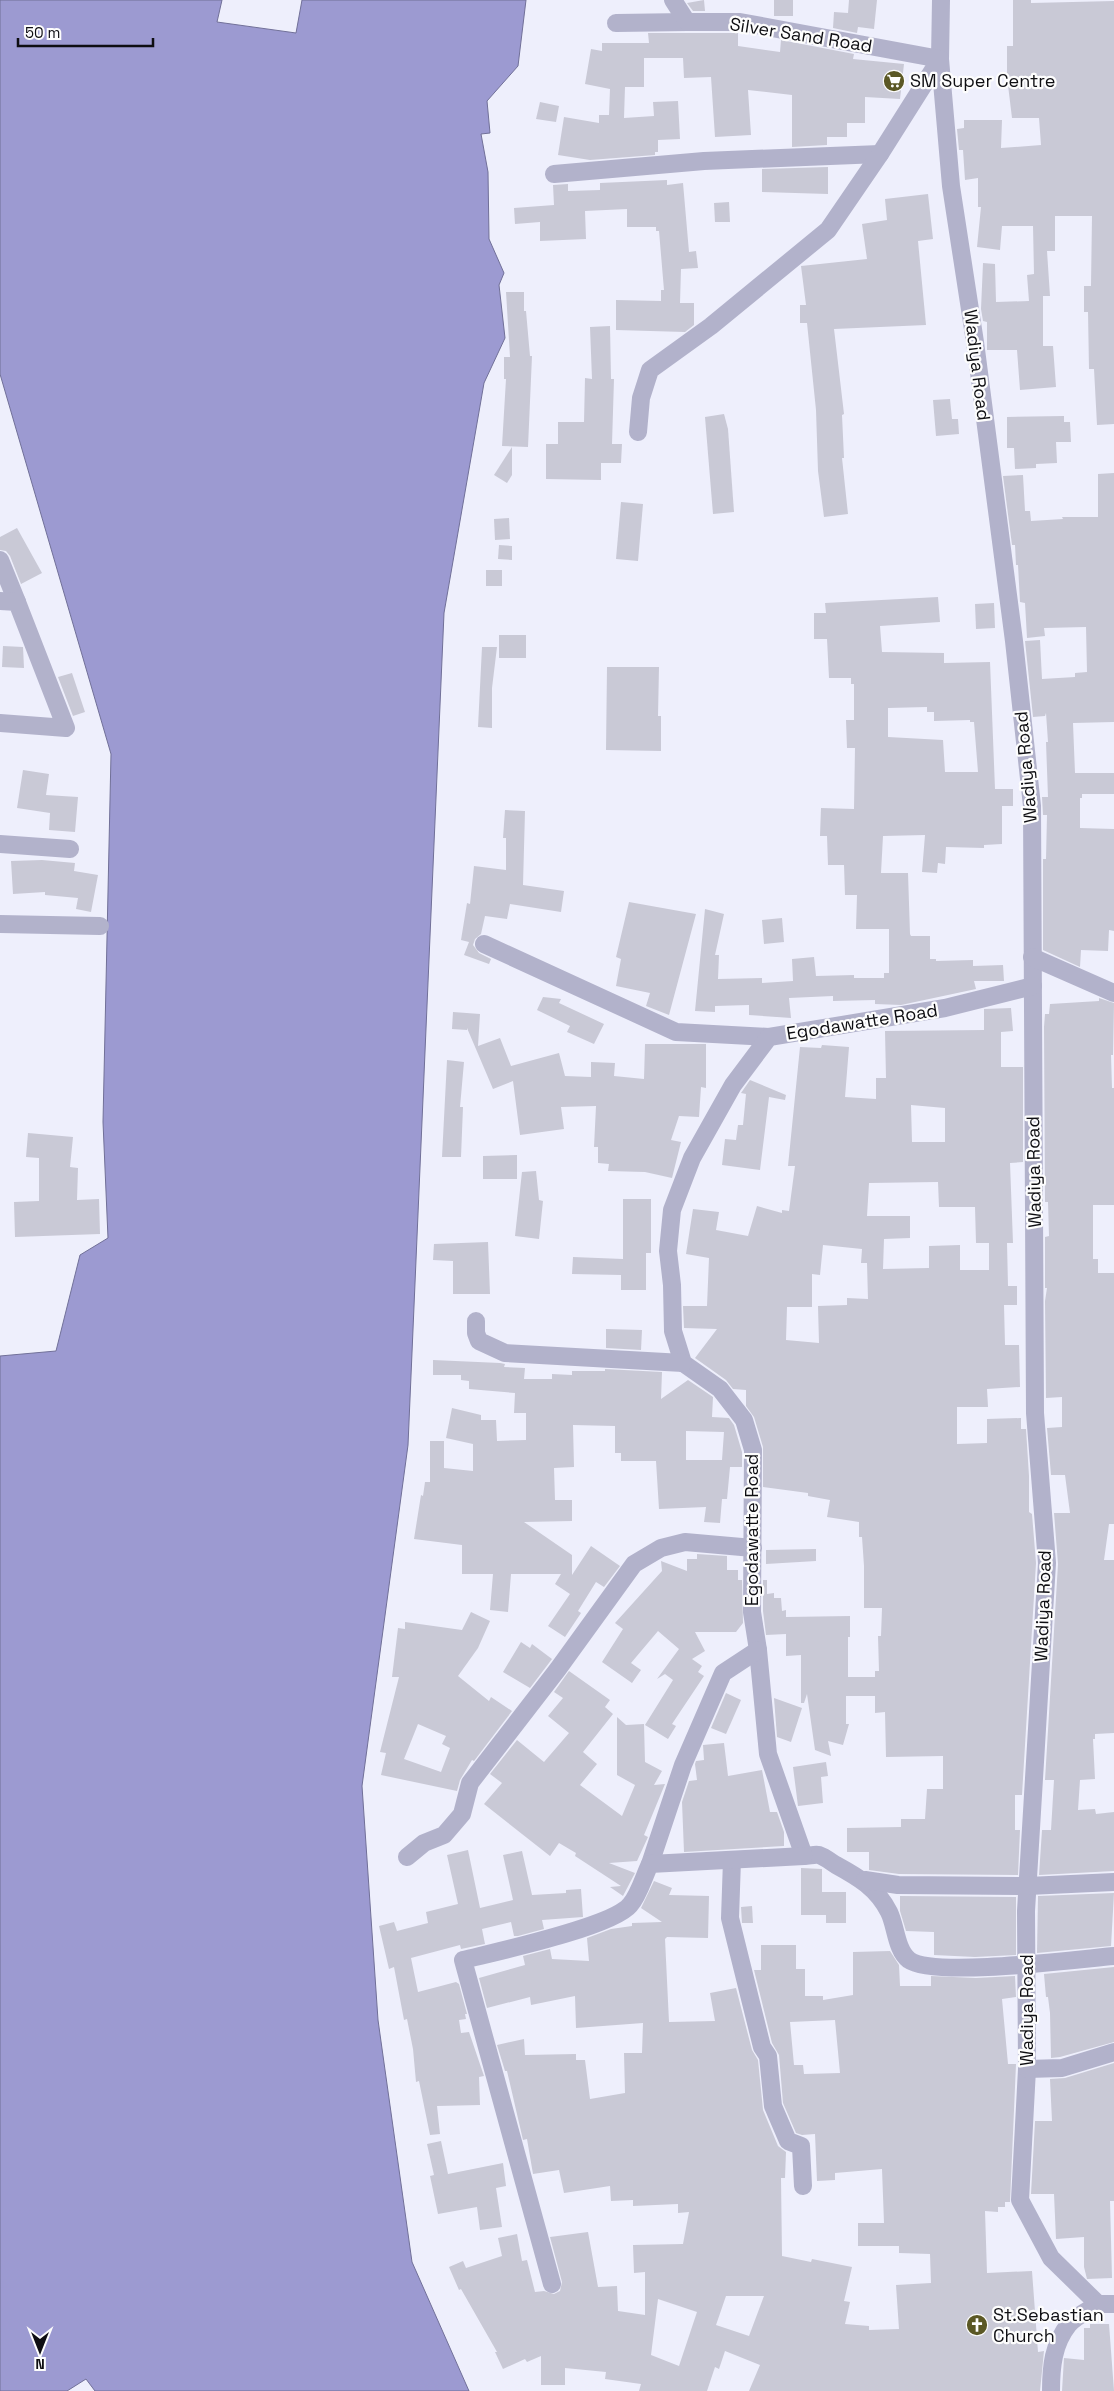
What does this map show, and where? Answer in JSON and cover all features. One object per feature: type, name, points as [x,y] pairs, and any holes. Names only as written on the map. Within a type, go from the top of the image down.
[{"type":"street","points":[[674,0],[687,22]]},
{"type":"street","name":"Wadiya Road","points":[[941,0],[940,59],[950,186],[975,342],[1014,641],[1032,806],[1036,1413],[1047,1563],[1026,1911],[1028,2069],[1020,2200],[1051,2258],[1106,2304]]},
{"type":"street","name":"Silver Sand Road","points":[[616,23],[740,22],[940,59]]},
{"type":"street","points":[[638,432],[641,398],[650,370],[711,326],[828,230],[880,154],[940,59]]},
{"type":"street","points":[[554,174],[704,161],[880,154]]},
{"type":"street","points":[[0,560],[9,602],[66,728],[0,723]]},
{"type":"street","points":[[0,844],[70,849]]},
{"type":"street","points":[[0,924],[100,926]]},
{"type":"street","points":[[484,944],[676,1032],[769,1037]]},
{"type":"street","points":[[1032,957],[1114,993]]},
{"type":"street","name":"Egodawatte Road","points":[[804,1856],[768,1754],[758,1650],[752,1612],[753,1450],[744,1420],[720,1389],[683,1363],[673,1331],[668,1251],[672,1210],[692,1158],[732,1085],[769,1037],[946,1008],[1033,986]]},
{"type":"street","points":[[476,1320],[476,1333],[479,1340],[505,1353],[683,1363]]},
{"type":"street","points":[[407,1857],[424,1843],[444,1835],[462,1814],[470,1783],[558,1668],[634,1564],[661,1548],[685,1542],[753,1548]]},
{"type":"street","points":[[552,2284],[463,1960],[557,1936],[607,1919],[630,1906],[650,1864],[683,1765],[723,1673],[758,1650]]},
{"type":"street","points":[[650,1864],[818,1855],[865,1880],[874,1889],[889,1912],[901,1948],[908,1960],[926,1966],[1028,1965],[1114,1956]]},
{"type":"street","points":[[732,1860],[730,1918],[762,2047],[768,2056],[773,2106],[788,2141],[801,2146],[803,2186]]},
{"type":"street","points":[[865,1880],[898,1885],[1028,1886],[1114,1882]]},
{"type":"street","points":[[1028,2069],[1062,2068],[1114,2052]]},
{"type":"street","points":[[1051,2391],[1053,2355],[1070,2324],[1106,2304]]},
{"type":"water","points":[[0,0],[222,0],[217,22],[296,33],[302,0],[526,0],[518,66],[487,101],[490,133],[481,134],[488,172],[489,239],[504,273],[499,285],[505,338],[484,383],[444,613],[408,1445],[362,1786],[378,2020],[412,2262],[469,2391],[95,2391],[86,2379],[67,2391],[0,2391],[0,1356],[56,1351],[80,1255],[108,1238],[103,1122],[111,754],[0,374]]},
{"type":"building","points":[[704,0],[705,11],[693,11],[687,3]]},
{"type":"building","points":[[774,0],[793,0],[793,16],[774,16]]},
{"type":"building","points":[[849,0],[877,0],[874,29],[858,27],[857,33],[833,28],[834,12],[848,13]]},
{"type":"building","points":[[1013,0],[1031,0],[1031,3],[1114,1],[1114,424],[1097,425],[1094,369],[1089,369],[1088,312],[1084,312],[1084,286],[1091,286],[1092,216],[1055,216],[1055,251],[1047,251],[1050,296],[1043,296],[1043,346],[1053,346],[1056,387],[1020,390],[1017,350],[987,350],[987,322],[983,321],[981,309],[983,263],[995,264],[996,302],[1029,301],[1027,275],[1034,274],[1033,226],[1002,226],[1000,250],[977,247],[981,207],[978,207],[978,178],[965,180],[963,150],[959,150],[957,129],[964,128],[964,120],[1002,120],[1001,148],[1041,145],[1039,118],[1012,118],[1007,77],[1007,46],[1013,46]]},
{"type":"building","points":[[648,33],[738,33],[738,46],[780,52],[781,40],[854,54],[853,59],[904,64],[900,99],[865,97],[865,123],[847,123],[847,137],[827,137],[827,145],[792,147],[792,95],[748,90],[751,135],[715,137],[711,77],[684,78],[683,58],[644,58],[644,87],[625,87],[624,118],[654,116],[653,102],[678,101],[680,139],[658,140],[658,152],[655,152],[655,155],[590,160],[558,155],[564,117],[599,123],[599,115],[609,115],[610,89],[585,84],[591,49],[602,51],[602,43],[649,43]]},
{"type":"building","points":[[540,102],[559,106],[556,122],[536,119]]},
{"type":"building","points":[[828,167],[828,194],[762,192],[762,169]]},
{"type":"building","points":[[667,180],[667,185],[683,183],[689,252],[696,251],[698,268],[681,269],[680,303],[694,303],[694,325],[685,332],[616,330],[616,300],[661,301],[661,290],[664,290],[659,231],[656,231],[656,227],[627,227],[627,209],[585,211],[586,239],[540,241],[540,222],[515,224],[514,208],[554,205],[553,185],[568,184],[568,191],[600,190],[600,183]]},
{"type":"building","points":[[928,194],[933,239],[918,241],[926,325],[834,329],[844,414],[842,415],[844,458],[842,458],[848,514],[824,517],[818,471],[816,410],[807,323],[800,323],[800,305],[806,305],[801,266],[867,259],[862,224],[887,220],[885,199]]},
{"type":"building","points":[[729,202],[730,222],[715,222],[714,203]]},
{"type":"building","points":[[506,292],[524,292],[524,311],[526,311],[530,356],[532,356],[528,447],[502,446],[506,379],[504,379],[504,357],[510,357]]},
{"type":"building","points":[[610,326],[611,379],[614,379],[612,444],[622,444],[621,463],[601,463],[601,480],[546,479],[546,444],[558,444],[558,422],[584,422],[585,378],[592,379],[590,327]]},
{"type":"building","points":[[950,399],[952,419],[958,419],[959,434],[936,436],[933,400]]},
{"type":"building","points":[[724,414],[728,429],[734,512],[713,514],[705,417]]},
{"type":"building","points":[[1064,416],[1064,422],[1070,422],[1071,442],[1056,442],[1057,463],[1036,464],[1036,468],[1015,469],[1014,448],[1007,448],[1007,417]]},
{"type":"building","points":[[512,447],[512,475],[507,483],[494,475]]},
{"type":"building","points":[[1114,473],[1114,722],[1073,723],[1075,773],[1114,773],[1114,794],[1082,794],[1082,798],[1080,798],[1080,828],[1114,829],[1114,931],[1109,930],[1108,951],[1081,950],[1080,967],[1043,950],[1043,859],[1046,859],[1047,815],[1043,815],[1042,797],[1048,797],[1046,742],[1048,742],[1046,713],[1045,716],[1033,717],[1025,641],[1040,640],[1042,679],[1075,677],[1075,673],[1087,672],[1086,627],[1044,628],[1045,636],[1027,638],[1025,603],[1020,602],[1018,565],[1016,565],[1015,545],[1012,545],[1003,476],[1023,475],[1025,511],[1030,511],[1031,521],[1063,519],[1062,517],[1098,517],[1098,474]]},
{"type":"building","points":[[621,502],[643,504],[638,561],[616,559]]},
{"type":"building","points":[[509,518],[510,539],[495,540],[494,519]]},
{"type":"building","points":[[17,528],[42,573],[21,584],[10,556],[6,551],[0,550],[0,537]]},
{"type":"building","points":[[499,545],[512,546],[512,560],[498,559]]},
{"type":"building","points":[[486,570],[502,570],[502,586],[486,586]]},
{"type":"building","points":[[938,597],[940,622],[880,626],[882,652],[944,653],[944,663],[990,662],[995,789],[1013,789],[1013,806],[1002,806],[1002,844],[984,845],[984,848],[946,847],[945,864],[938,863],[937,873],[922,872],[925,835],[883,836],[881,873],[908,873],[910,934],[911,936],[930,936],[930,959],[936,959],[936,961],[973,960],[973,966],[1003,965],[1004,981],[974,981],[976,989],[901,1005],[875,1004],[875,1000],[833,1001],[833,996],[789,998],[791,1018],[749,1015],[749,1005],[715,1006],[715,1012],[695,1011],[705,909],[724,914],[715,955],[719,955],[718,979],[762,978],[762,983],[793,981],[792,959],[814,957],[816,976],[854,975],[854,978],[884,978],[884,973],[889,973],[889,929],[856,929],[857,895],[845,895],[844,865],[828,865],[827,836],[820,836],[821,808],[854,809],[855,748],[847,748],[846,720],[854,720],[854,684],[851,684],[851,678],[829,678],[827,639],[814,639],[814,613],[826,613],[825,603]],"holes":[[[927,707],[927,712],[934,712],[934,721],[970,720],[970,722],[974,722],[978,772],[945,772],[943,740],[888,737],[888,708]]]},
{"type":"building","points":[[994,603],[995,628],[976,629],[975,604]]},
{"type":"building","points":[[499,635],[526,635],[526,658],[499,658]]},
{"type":"building","points":[[3,646],[23,647],[24,668],[2,667]]},
{"type":"building","points":[[482,647],[497,647],[492,688],[492,728],[478,727]]},
{"type":"building","points":[[607,667],[659,667],[658,716],[661,716],[661,751],[606,750]]},
{"type":"building","points":[[72,673],[85,712],[73,716],[58,677]]},
{"type":"building","points":[[23,770],[49,774],[46,795],[78,797],[75,832],[49,830],[50,813],[17,808]]},
{"type":"building","points":[[505,810],[525,811],[523,885],[564,891],[561,912],[510,904],[507,919],[485,916],[481,934],[475,939],[473,945],[479,953],[491,959],[489,964],[464,955],[469,942],[461,940],[467,903],[470,904],[474,866],[506,870],[506,838],[503,838]]},
{"type":"building","points":[[42,860],[75,863],[74,871],[98,875],[91,912],[76,909],[78,898],[45,895],[45,892],[13,894],[11,861]]},
{"type":"building","points":[[629,902],[696,914],[669,1015],[646,1006],[650,993],[616,986],[621,959],[616,957]]},
{"type":"building","points":[[782,918],[784,942],[764,944],[762,920]]},
{"type":"building","points":[[543,997],[561,999],[559,1003],[604,1024],[594,1044],[567,1032],[570,1026],[537,1010]]},
{"type":"building","points":[[1099,998],[1114,1003],[1113,1055],[1111,1055],[1112,1088],[1114,1088],[1114,1205],[1093,1205],[1093,1259],[1098,1259],[1098,1273],[1114,1273],[1114,1524],[1109,1524],[1104,1560],[1114,1560],[1114,1733],[1095,1734],[1095,1739],[1093,1739],[1095,1779],[1080,1780],[1078,1810],[1095,1809],[1096,1814],[1114,1812],[1114,1871],[1039,1875],[1042,1830],[1051,1830],[1054,1780],[1045,1780],[1058,1564],[1054,1513],[1070,1513],[1065,1475],[1051,1475],[1047,1428],[1062,1427],[1062,1397],[1046,1398],[1045,1301],[1047,1288],[1045,1288],[1045,1237],[1049,1236],[1048,1202],[1045,1202],[1044,1027],[1045,1014],[1049,1014],[1050,1004],[1099,1001]]},
{"type":"building","points":[[1011,1008],[1013,1031],[1001,1032],[1001,1067],[1023,1067],[1023,1162],[1010,1163],[1013,1243],[1007,1243],[1008,1286],[1017,1286],[1017,1305],[1004,1305],[1005,1345],[1019,1345],[1020,1387],[987,1389],[988,1407],[957,1407],[957,1444],[987,1443],[987,1419],[1021,1418],[1021,1429],[1026,1429],[1029,1512],[1032,1514],[1036,1563],[1022,1795],[1015,1795],[1015,1830],[1020,1830],[1018,1875],[899,1874],[869,1870],[869,1852],[847,1852],[847,1828],[901,1827],[901,1819],[925,1819],[927,1789],[943,1789],[943,1756],[886,1757],[885,1712],[875,1713],[875,1696],[846,1696],[846,1724],[849,1724],[843,1745],[828,1741],[831,1756],[815,1750],[807,1694],[804,1703],[801,1703],[801,1655],[786,1656],[786,1634],[766,1635],[763,1611],[763,1580],[767,1580],[767,1594],[774,1593],[774,1598],[781,1598],[782,1611],[786,1610],[786,1617],[850,1616],[848,1677],[875,1677],[875,1671],[879,1671],[878,1636],[881,1636],[882,1608],[864,1608],[864,1566],[862,1537],[859,1537],[859,1522],[827,1517],[830,1500],[808,1496],[808,1493],[763,1487],[763,1447],[754,1417],[746,1406],[746,1390],[733,1389],[726,1380],[695,1358],[717,1329],[684,1328],[683,1306],[707,1306],[709,1258],[686,1254],[693,1209],[719,1212],[716,1230],[748,1236],[757,1206],[782,1213],[782,1210],[789,1211],[795,1166],[788,1166],[800,1047],[821,1048],[822,1045],[849,1047],[845,1097],[876,1099],[876,1078],[886,1078],[885,1031],[984,1030],[984,1009]],"holes":[[[911,1105],[945,1108],[945,1142],[912,1142]],[[938,1182],[939,1207],[975,1207],[976,1243],[989,1243],[989,1270],[960,1270],[960,1245],[929,1246],[929,1268],[883,1269],[884,1239],[910,1238],[910,1216],[867,1216],[869,1183]],[[823,1245],[862,1249],[861,1263],[867,1263],[868,1299],[847,1298],[847,1305],[818,1306],[819,1343],[786,1340],[787,1307],[812,1307],[812,1274],[820,1275]]]},
{"type":"building","points":[[453,1012],[480,1014],[478,1046],[500,1038],[511,1066],[559,1053],[565,1076],[591,1077],[591,1062],[615,1063],[614,1076],[644,1079],[645,1044],[706,1044],[706,1088],[701,1087],[699,1117],[679,1116],[671,1140],[681,1142],[672,1178],[645,1172],[608,1171],[609,1164],[598,1163],[598,1147],[594,1147],[596,1106],[561,1107],[564,1129],[520,1135],[513,1081],[493,1089],[467,1028],[467,1030],[452,1029]]},
{"type":"building","points":[[447,1060],[464,1062],[460,1107],[463,1107],[461,1157],[442,1157]]},
{"type":"building","points":[[750,1080],[786,1095],[785,1100],[769,1097],[760,1170],[722,1165],[725,1139],[736,1140],[738,1125],[743,1125],[746,1094],[741,1093]]},
{"type":"building","points":[[28,1133],[73,1137],[70,1167],[78,1168],[77,1200],[99,1199],[100,1234],[15,1237],[14,1202],[39,1201],[39,1158],[26,1157]]},
{"type":"building","points":[[517,1155],[517,1179],[483,1179],[483,1156]]},
{"type":"building","points":[[536,1171],[539,1200],[543,1201],[539,1239],[515,1236],[522,1172]]},
{"type":"building","points":[[623,1199],[651,1199],[651,1253],[646,1253],[646,1290],[621,1290],[621,1275],[572,1274],[573,1257],[623,1259]]},
{"type":"building","points":[[488,1242],[490,1294],[453,1294],[453,1261],[433,1260],[434,1244]]},
{"type":"building","points":[[606,1329],[642,1330],[641,1350],[606,1348]]},
{"type":"building","points":[[433,1360],[500,1363],[505,1364],[504,1367],[525,1368],[524,1379],[552,1379],[552,1374],[572,1375],[572,1371],[605,1371],[605,1369],[662,1372],[661,1399],[688,1380],[713,1397],[712,1417],[729,1418],[734,1425],[742,1452],[742,1467],[730,1467],[727,1499],[722,1499],[720,1523],[704,1522],[706,1507],[659,1509],[656,1461],[621,1461],[621,1453],[615,1453],[615,1426],[573,1425],[574,1467],[554,1468],[555,1500],[572,1500],[572,1521],[524,1522],[572,1555],[572,1575],[591,1546],[620,1566],[604,1587],[596,1582],[578,1611],[581,1613],[565,1637],[548,1626],[570,1594],[555,1584],[561,1574],[511,1574],[508,1612],[490,1610],[493,1574],[462,1574],[462,1545],[414,1539],[421,1495],[423,1496],[425,1482],[430,1482],[430,1441],[444,1441],[444,1468],[473,1471],[473,1444],[446,1438],[452,1408],[481,1415],[481,1420],[496,1420],[497,1441],[526,1440],[526,1413],[514,1413],[515,1393],[469,1389],[469,1381],[461,1380],[461,1375],[433,1375]],"holes":[[[686,1431],[724,1432],[722,1460],[686,1460]]]},
{"type":"building","points":[[816,1549],[816,1561],[766,1564],[766,1550]]},
{"type":"building","points":[[697,1554],[727,1556],[727,1570],[738,1570],[738,1580],[742,1580],[743,1623],[736,1632],[695,1632],[705,1651],[692,1659],[702,1666],[698,1672],[704,1676],[672,1724],[676,1726],[668,1739],[645,1725],[673,1680],[665,1674],[657,1679],[679,1649],[658,1631],[631,1663],[641,1670],[632,1683],[602,1662],[623,1629],[615,1623],[662,1571],[661,1561],[687,1571],[687,1559],[697,1559]]},
{"type":"building","points":[[471,1612],[490,1621],[478,1648],[458,1676],[489,1701],[491,1697],[512,1711],[474,1761],[472,1760],[460,1780],[457,1791],[381,1775],[386,1753],[380,1752],[399,1677],[392,1677],[398,1628],[405,1629],[405,1622],[462,1630]],"holes":[[[418,1724],[446,1736],[442,1744],[450,1748],[441,1772],[404,1759]]]},
{"type":"building","points":[[521,1642],[530,1648],[532,1644],[552,1659],[530,1688],[503,1672]]},
{"type":"building","points":[[569,1671],[610,1700],[605,1707],[613,1714],[583,1752],[597,1764],[580,1785],[622,1816],[635,1785],[617,1775],[617,1717],[626,1725],[644,1724],[645,1762],[662,1771],[654,1785],[665,1784],[644,1835],[648,1837],[637,1861],[609,1863],[635,1873],[623,1896],[610,1887],[621,1886],[575,1856],[576,1853],[559,1843],[550,1856],[484,1804],[502,1783],[490,1774],[517,1740],[544,1762],[569,1733],[548,1716],[563,1698],[554,1692]]},
{"type":"building","points":[[726,1693],[741,1700],[726,1734],[711,1728]]},
{"type":"building","points":[[774,1698],[802,1708],[791,1742],[777,1737]]},
{"type":"building","points":[[724,1743],[728,1776],[762,1770],[770,1812],[777,1812],[784,1832],[784,1846],[684,1852],[682,1802],[689,1781],[697,1780],[696,1761],[704,1760],[703,1745]]},
{"type":"building","points":[[826,1762],[828,1776],[821,1777],[823,1803],[798,1806],[793,1767]]},
{"type":"building","points":[[468,1850],[480,1908],[513,1900],[503,1855],[522,1851],[532,1895],[566,1893],[566,1890],[581,1889],[583,1917],[542,1920],[544,1929],[518,1936],[514,1936],[511,1922],[482,1929],[485,1944],[461,1949],[460,1945],[411,1958],[418,1992],[456,1982],[459,1984],[467,2014],[465,2014],[466,2019],[459,2020],[461,2033],[469,2032],[484,2076],[479,2077],[480,2105],[437,2106],[440,2134],[430,2135],[419,2081],[416,2082],[413,2049],[407,2019],[404,2020],[394,1967],[389,1969],[379,1926],[394,1922],[397,1931],[428,1923],[426,1912],[458,1904],[447,1855]]},
{"type":"building","points":[[801,1868],[822,1869],[822,1892],[846,1892],[846,1923],[826,1923],[826,1915],[801,1915]]},
{"type":"building","points":[[654,1881],[672,1888],[669,1895],[709,1896],[708,1938],[667,1937],[665,1939],[669,2022],[715,2021],[710,1993],[736,1988],[752,2050],[758,2060],[763,2110],[778,2146],[786,2152],[785,2178],[781,2178],[782,2256],[811,2262],[812,2259],[852,2267],[844,2301],[850,2302],[845,2324],[869,2326],[869,2330],[899,2329],[896,2285],[931,2283],[930,2254],[899,2253],[899,2246],[858,2246],[858,2223],[884,2223],[882,2169],[835,2173],[835,2180],[817,2181],[815,2134],[802,2135],[796,2133],[783,2103],[779,2055],[772,2043],[754,1970],[761,1970],[761,1945],[796,1945],[796,1969],[805,1969],[805,1996],[823,1996],[823,2000],[853,1995],[853,1952],[890,1951],[899,1965],[900,1986],[931,1986],[931,1976],[976,1978],[1015,1976],[1016,1997],[1002,1999],[1008,2064],[1016,2064],[1010,2202],[1005,2202],[1005,2207],[998,2207],[998,2212],[985,2211],[987,2273],[1032,2271],[1038,2352],[1044,2351],[1040,2391],[749,2391],[760,2365],[725,2351],[719,2369],[715,2367],[707,2391],[639,2391],[641,2384],[605,2379],[606,2372],[565,2368],[565,2385],[541,2385],[541,2356],[527,2362],[525,2359],[503,2369],[495,2352],[497,2352],[461,2289],[459,2290],[449,2267],[463,2261],[466,2268],[502,2256],[498,2238],[517,2234],[522,2261],[527,2260],[535,2292],[544,2291],[554,2294],[560,2291],[562,2282],[550,2237],[588,2232],[598,2287],[617,2286],[618,2311],[645,2315],[645,2272],[634,2273],[633,2245],[683,2244],[689,2212],[678,2213],[678,2204],[633,2206],[633,2200],[611,2201],[610,2186],[564,2193],[559,2170],[533,2174],[527,2139],[523,2140],[507,2071],[505,2071],[497,2045],[524,2039],[525,2055],[576,2054],[576,2060],[585,2060],[590,2099],[625,2093],[624,2053],[642,2053],[643,2023],[576,2028],[575,1996],[531,2005],[530,1997],[487,2008],[479,1978],[525,1965],[523,1956],[550,1949],[552,1959],[589,1961],[587,1938],[611,1929],[632,1926],[632,1923],[662,1922],[641,1908]],"holes":[[[835,2020],[840,2073],[804,2074],[803,2065],[794,2065],[790,2022]],[[726,2296],[764,2296],[749,2336],[716,2325]],[[658,2299],[697,2312],[679,2366],[651,2355]]]},
{"type":"building","points":[[1114,1893],[1111,1946],[1037,1953],[1038,1896]]},
{"type":"building","points":[[900,1896],[1016,1897],[1016,1955],[975,1957],[934,1955],[934,1932],[906,1931],[900,1911]]},
{"type":"building","points":[[752,1906],[753,1923],[742,1923],[741,1907]]},
{"type":"building","points":[[1114,1967],[1114,2042],[1051,2058],[1050,2013],[1048,1997],[1046,1997],[1044,1974]]},
{"type":"building","points":[[1114,2063],[1114,2201],[1110,2201],[1112,2278],[1087,2279],[1084,2267],[1084,2237],[1056,2239],[1054,2194],[1031,2194],[1035,2121],[1052,2121],[1050,2079],[1065,2078]]},
{"type":"building","points":[[441,2141],[448,2174],[503,2163],[506,2186],[496,2188],[502,2227],[480,2230],[477,2207],[438,2214],[430,2176],[434,2175],[427,2144]]},
{"type":"building","points":[[1090,2324],[1109,2324],[1114,2391],[1062,2391],[1064,2358],[1084,2360],[1084,2328],[1090,2328]]},
{"type":"place","name":"SM Super Centre","points":[[894,81]]},
{"type":"place","name":"St.Sebastian Church","points":[[977,2325]]}]
